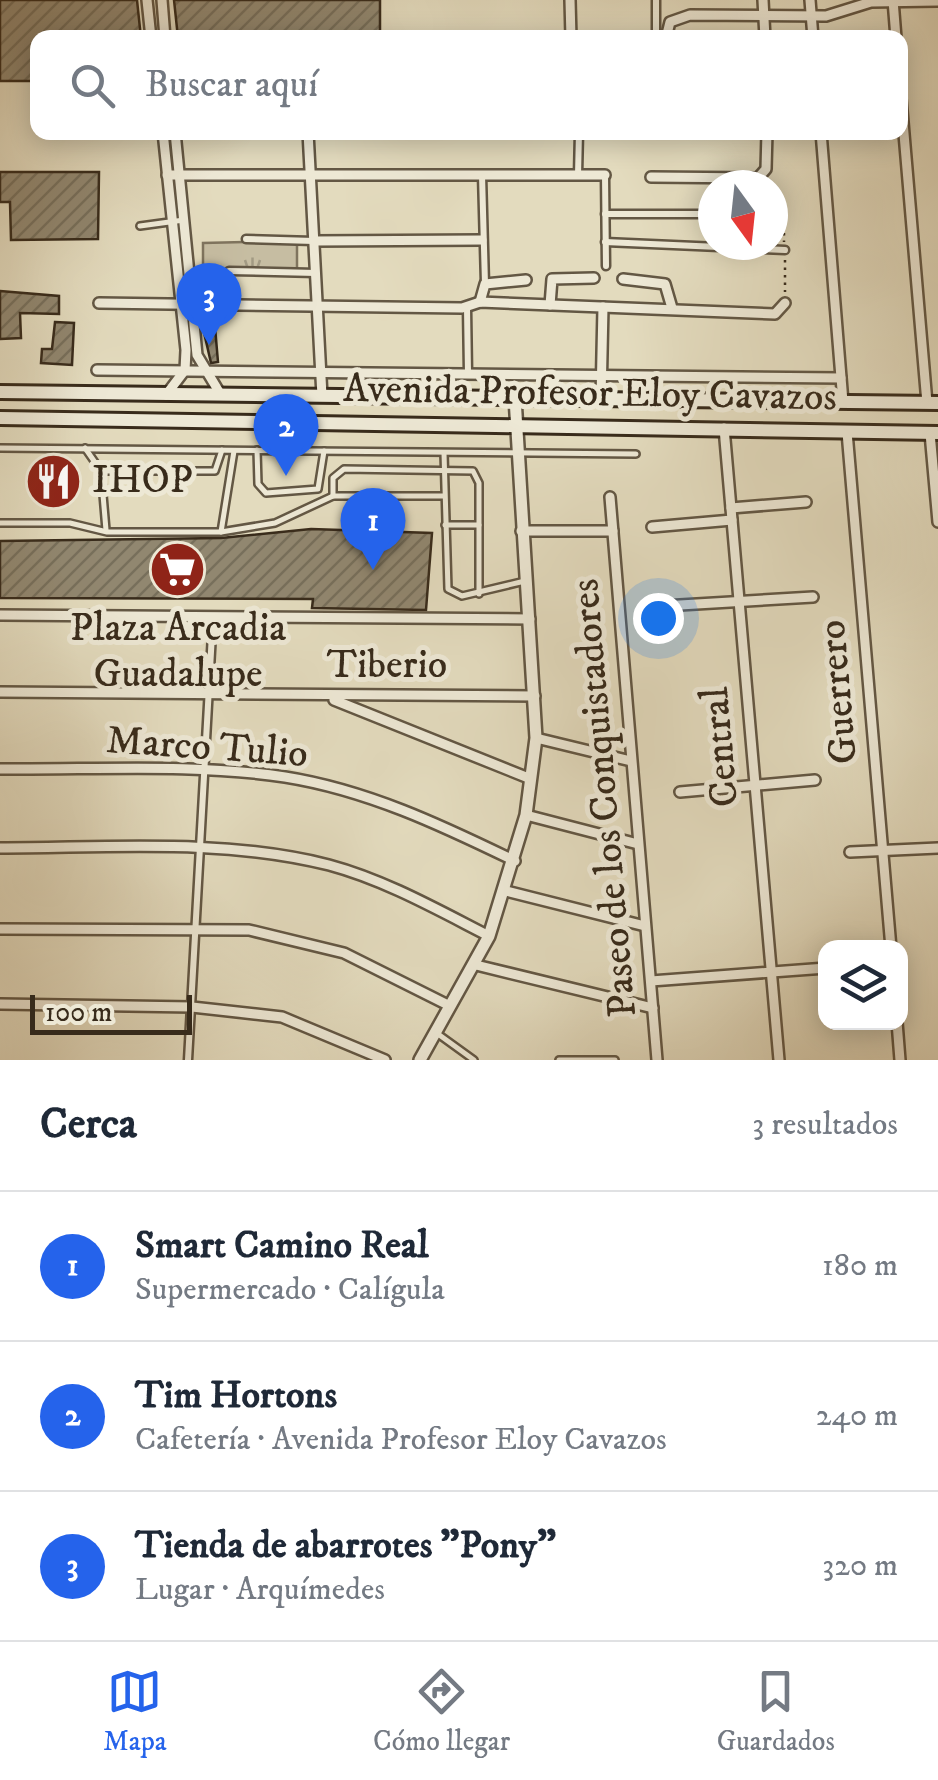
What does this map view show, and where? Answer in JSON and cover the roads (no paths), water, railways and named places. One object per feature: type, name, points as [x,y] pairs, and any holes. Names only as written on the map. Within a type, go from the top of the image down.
[{"type":"main road","name":"Avenida Profesor Eloy Cavazos","points":[[0,392],[933,403]]},
{"type":"main road","name":"Avenida Profesor Eloy Cavazos","points":[[0,418],[934,433]]},
{"type":"street","points":[[146,0],[150,30]]},
{"type":"street","points":[[162,0],[165,30]]},
{"type":"street","points":[[570,0],[571,30]]},
{"type":"street","points":[[656,0],[656,30]]},
{"type":"street","points":[[763,0],[765,30]]},
{"type":"street","points":[[810,0],[812,30]]},
{"type":"street","points":[[668,30],[670,22],[681,16],[811,16],[893,1],[938,1]]},
{"type":"street","points":[[893,1],[895,30]]},
{"type":"street","points":[[164,140],[187,303],[202,369],[222,395]]},
{"type":"street","points":[[176,140],[178,221]]},
{"type":"street","points":[[308,140],[322,396]]},
{"type":"street","points":[[578,175],[579,140]]},
{"type":"street","points":[[651,177],[762,176],[767,165],[766,140]]},
{"type":"street","points":[[822,140],[843,402]]},
{"type":"street","points":[[906,140],[933,403]]},
{"type":"street","points":[[480,302],[485,284],[482,174]]},
{"type":"street","points":[[167,175],[606,175],[606,266]]},
{"type":"street","points":[[605,214],[698,214]]},
{"type":"street","points":[[246,239],[482,240]]},
{"type":"street","points":[[605,242],[698,246]]},
{"type":"street","points":[[229,271],[316,273]]},
{"type":"street","points":[[550,306],[552,279],[594,278]]},
{"type":"street","points":[[485,284],[526,280]]},
{"type":"street","points":[[623,280],[665,284],[672,308]]},
{"type":"street","points":[[100,303],[468,308],[480,302],[775,314],[785,303]]},
{"type":"street","points":[[166,395],[185,370],[187,303]]},
{"type":"street","points":[[468,308],[468,373]]},
{"type":"street","points":[[601,398],[603,308]]},
{"type":"street","points":[[97,370],[841,378]]},
{"type":"street","points":[[420,1060],[490,936],[526,815],[536,738],[535,696],[515,454],[515,398]]},
{"type":"street","name":"Central","points":[[724,428],[779,1060]]},
{"type":"street","name":"Guerrero","points":[[847,432],[890,940]]},
{"type":"street","points":[[934,433],[938,522]]},
{"type":"street","name":"Paseo de los Conquistadores","points":[[610,497],[657,1060]]},
{"type":"street","points":[[731,508],[806,502]]},
{"type":"street","points":[[652,527],[732,520]]},
{"type":"street","points":[[521,531],[613,531]]},
{"type":"street","points":[[663,606],[813,597]]},
{"type":"street","points":[[0,615],[530,619]]},
{"type":"street","points":[[188,1060],[213,616]]},
{"type":"street","name":"Tiberio","points":[[0,692],[535,696]]},
{"type":"street","points":[[326,697],[530,779]]},
{"type":"street","points":[[536,738],[631,760]]},
{"type":"street","name":"Marco Tulio","points":[[0,769],[204,771],[284,777],[359,794],[435,822],[515,862]]},
{"type":"street","points":[[680,792],[815,780]]},
{"type":"street","points":[[526,815],[638,844]]},
{"type":"street","points":[[0,848],[247,850],[329,865],[400,890],[490,936]]},
{"type":"street","points":[[850,852],[938,848]]},
{"type":"street","points":[[506,892],[645,926]]},
{"type":"street","points":[[0,929],[249,930],[304,940],[344,953],[450,1006]]},
{"type":"street","points":[[476,965],[653,1008]]},
{"type":"street","points":[[651,981],[818,969]]},
{"type":"street","points":[[0,1004],[192,1007],[282,1017],[385,1060]]},
{"type":"street","points":[[898,1030],[900,1060]]},
{"type":"lane","points":[[140,226],[178,221]]},
{"type":"lane","points":[[0,448],[636,454]]},
{"type":"lane","points":[[85,448],[101,472],[106,532]]},
{"type":"lane","points":[[101,472],[215,471],[222,450]]},
{"type":"lane","points":[[221,532],[234,450]]},
{"type":"lane","points":[[257,450],[258,484],[266,492],[318,490],[324,450]]},
{"type":"lane","points":[[444,453],[448,588],[456,596],[480,594],[524,581]]},
{"type":"lane","points":[[332,496],[333,478],[344,469],[444,469],[476,474],[480,594]]},
{"type":"lane","points":[[0,523],[70,523],[106,532],[221,532],[275,522],[332,496],[444,496]]},
{"type":"lane","points":[[445,525],[479,525]]},
{"type":"lane","points":[[436,1032],[474,1060]]},
{"type":"lane","points":[[558,1060],[614,1060]]},
{"type":"place","name":"Tienda de abarrotes \"Pony\"","points":[[209,345]]},
{"type":"place","name":"Tim Hortons","points":[[286,476]]},
{"type":"place","name":"IHOP","points":[[53,481]]},
{"type":"place","name":"Plaza Arcadia Guadalupe","points":[[178,570]]},
{"type":"place","name":"Smart Camino Real","points":[[373,570]]}]
